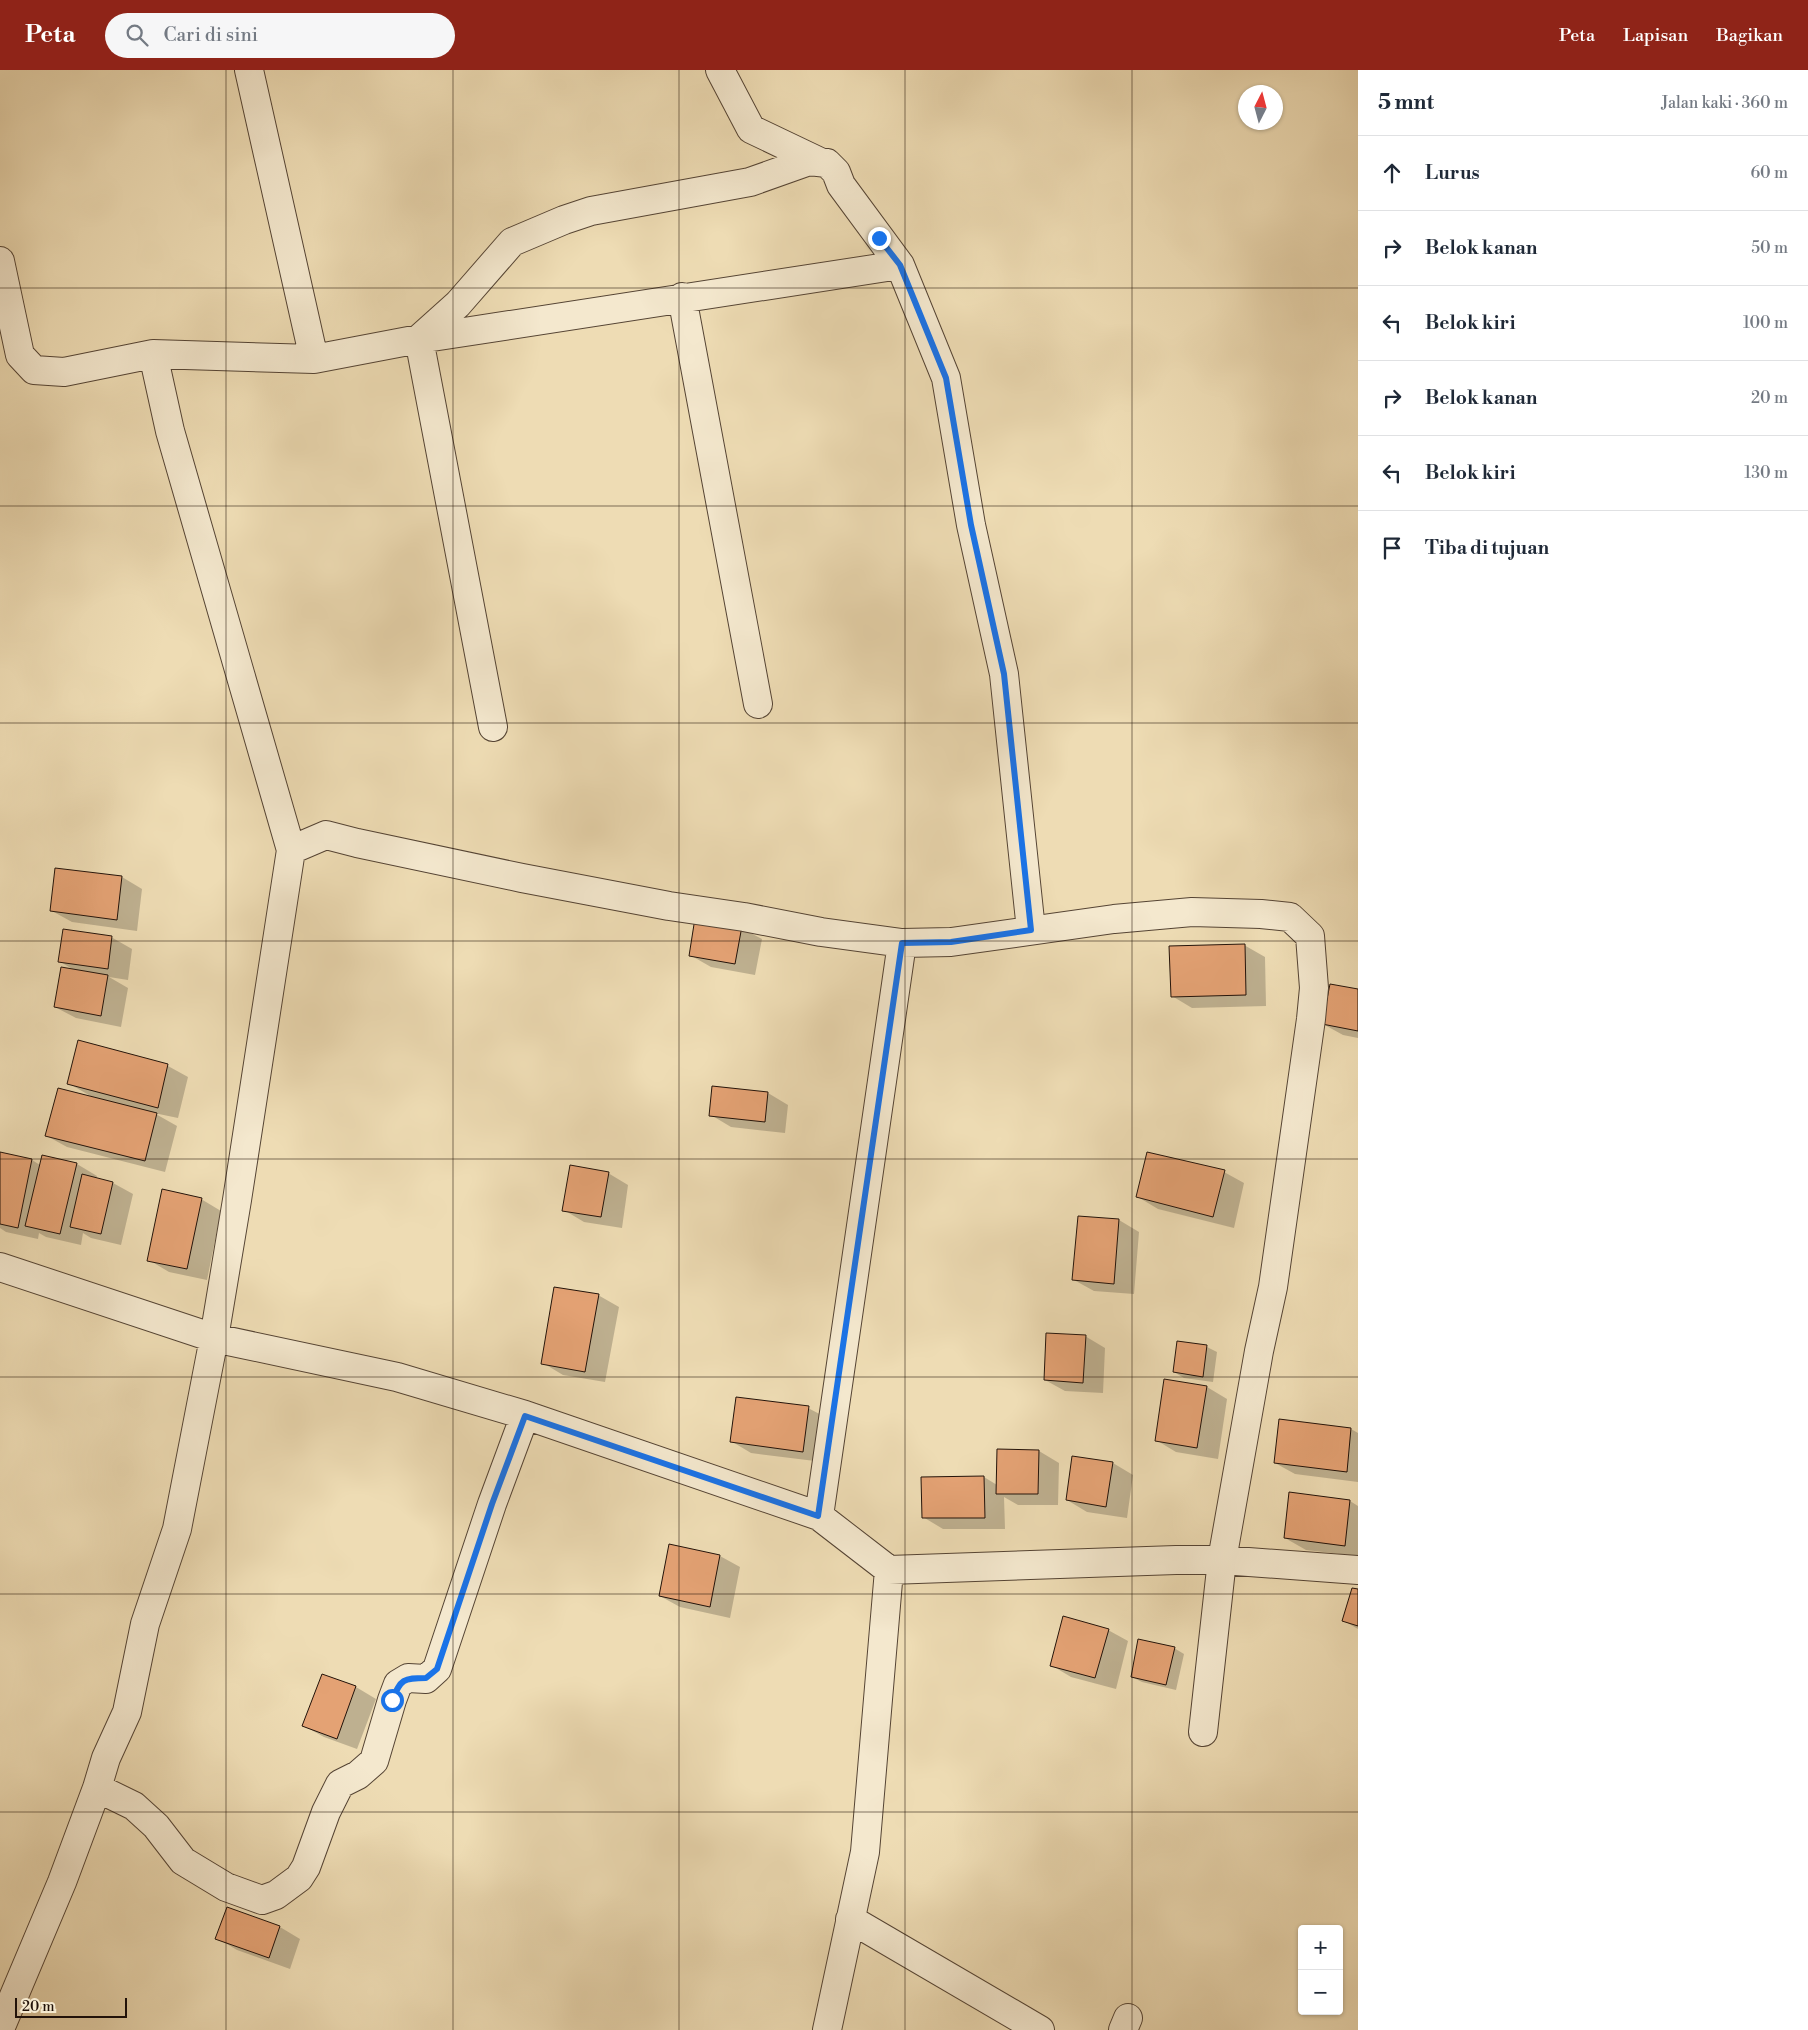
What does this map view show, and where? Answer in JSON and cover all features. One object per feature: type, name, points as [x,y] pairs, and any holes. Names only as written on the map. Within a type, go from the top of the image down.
[{"type":"street","points":[[249,70],[314,359]]},
{"type":"street","points":[[720,70],[752,129],[820,162]]},
{"type":"street","points":[[419,339],[458,304],[512,242],[564,220],[592,211],[750,182],[809,161],[827,163],[836,172],[841,185],[900,265],[946,378],[971,525],[1004,674],[1031,930]]},
{"type":"street","points":[[0,261],[20,355],[34,370],[64,372],[153,354],[314,359],[419,339],[682,297],[900,265]]},
{"type":"street","points":[[682,297],[758,704]]},
{"type":"street","points":[[419,339],[493,727]]},
{"type":"street","points":[[0,2028],[62,1882],[97,1788],[106,1758],[127,1712],[145,1624],[177,1530],[214,1338],[291,850],[170,431],[153,354]]},
{"type":"street","points":[[291,850],[326,835],[522,878],[821,932],[902,943],[951,942],[1114,919],[1192,912],[1232,915],[1261,914],[1290,917],[1310,936],[1314,988],[1275,1278],[1259,1352],[1222,1560],[1203,1732]]},
{"type":"street","points":[[818,1516],[902,943]]},
{"type":"street","points":[[0,1267],[214,1338],[397,1377],[525,1416],[818,1516],[889,1570],[1128,1560],[1222,1560],[1358,1570]]},
{"type":"street","points":[[97,1788],[134,1806],[156,1826],[183,1861],[226,1887],[262,1900],[276,1895],[300,1878],[306,1867],[326,1812],[340,1784],[358,1776],[374,1762],[398,1684],[408,1678],[426,1678],[437,1669],[492,1504],[525,1416]]},
{"type":"street","points":[[827,2030],[865,1852],[889,1570]]},
{"type":"street","points":[[850,1919],[1040,2030]]},
{"type":"building","points":[[55,868],[122,876],[117,920],[50,911]]},
{"type":"building","points":[[695,918],[742,926],[735,964],[689,956]]},
{"type":"building","points":[[63,929],[112,936],[108,969],[58,962]]},
{"type":"building","points":[[1245,944],[1246,995],[1171,997],[1169,946]]},
{"type":"building","points":[[61,967],[108,975],[101,1016],[54,1007]]},
{"type":"building","points":[[1330,984],[1358,989],[1358,1031],[1322,1024]]},
{"type":"building","points":[[78,1040],[168,1064],[158,1108],[67,1084]]},
{"type":"building","points":[[712,1086],[768,1092],[765,1122],[709,1116]]},
{"type":"building","points":[[58,1088],[157,1113],[145,1161],[45,1136]]},
{"type":"building","points":[[0,1152],[32,1159],[18,1228],[0,1224]]},
{"type":"building","points":[[1147,1152],[1225,1170],[1213,1217],[1136,1197]]},
{"type":"building","points":[[42,1155],[77,1163],[60,1234],[25,1226]]},
{"type":"building","points":[[570,1165],[609,1172],[601,1217],[562,1211]]},
{"type":"building","points":[[82,1174],[113,1182],[101,1234],[70,1227]]},
{"type":"building","points":[[162,1189],[202,1198],[187,1269],[147,1261]]},
{"type":"building","points":[[1078,1216],[1119,1219],[1114,1284],[1072,1280]]},
{"type":"building","points":[[554,1287],[599,1294],[585,1372],[541,1364]]},
{"type":"building","points":[[1046,1333],[1086,1335],[1083,1383],[1044,1380]]},
{"type":"building","points":[[1177,1341],[1207,1345],[1203,1377],[1173,1372]]},
{"type":"building","points":[[1164,1379],[1207,1386],[1197,1448],[1155,1441]]},
{"type":"building","points":[[736,1397],[809,1406],[803,1452],[730,1442]]},
{"type":"building","points":[[1279,1419],[1351,1428],[1347,1472],[1274,1463]]},
{"type":"building","points":[[997,1449],[1039,1450],[1038,1494],[996,1494]]},
{"type":"building","points":[[1072,1456],[1113,1462],[1106,1507],[1066,1500]]},
{"type":"building","points":[[984,1476],[985,1518],[922,1518],[921,1477]]},
{"type":"building","points":[[1289,1492],[1350,1500],[1345,1546],[1284,1538]]},
{"type":"building","points":[[669,1544],[720,1555],[710,1607],[659,1596]]},
{"type":"building","points":[[1352,1588],[1358,1589],[1358,1626],[1342,1621]]},
{"type":"building","points":[[1063,1616],[1109,1629],[1095,1678],[1050,1666]]},
{"type":"building","points":[[1138,1639],[1175,1647],[1166,1685],[1131,1677]]},
{"type":"building","points":[[322,1674],[356,1686],[337,1739],[302,1726]]},
{"type":"building","points":[[227,1907],[280,1926],[269,1958],[215,1939]]},
{"type":"route","points":[[392,1700],[398,1684],[408,1678],[426,1678],[437,1669],[492,1504],[525,1416],[818,1516],[902,943],[951,942],[1031,930],[1004,674],[971,525],[946,378],[900,265],[879,238]]}]
